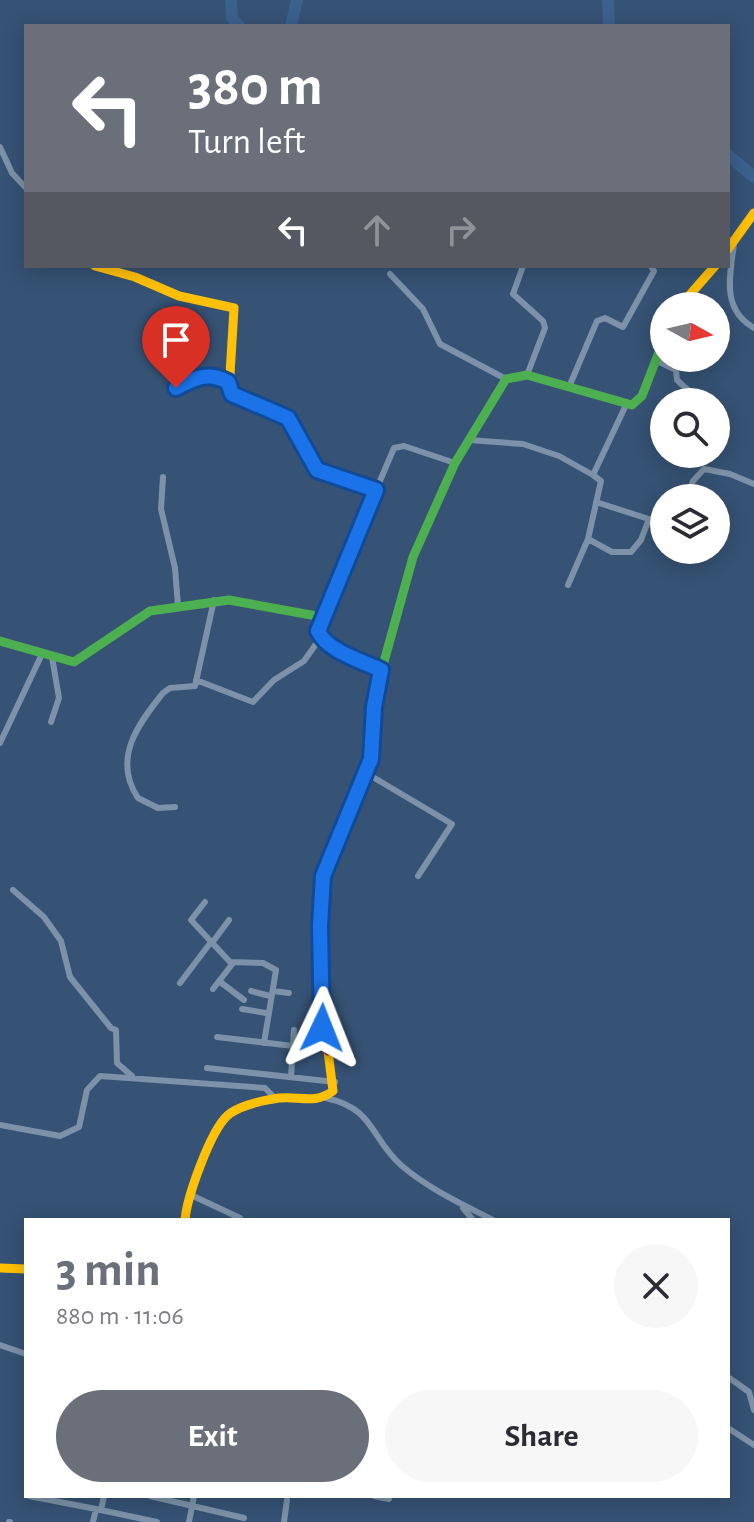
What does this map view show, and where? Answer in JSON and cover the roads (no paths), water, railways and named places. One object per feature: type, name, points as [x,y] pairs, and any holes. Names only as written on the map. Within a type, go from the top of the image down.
[{"type":"street","points":[[0,147],[12,173],[24,186]]},
{"type":"street","points":[[731,245],[753,214]]},
{"type":"street","points":[[102,268],[135,277],[179,296],[234,308],[228,382],[232,394],[288,418],[317,470],[376,490]]},
{"type":"street","points":[[522,268],[513,294],[543,321],[545,328],[527,375]]},
{"type":"street","points":[[569,387],[597,321],[605,318],[623,327],[648,287],[653,275],[651,268]]},
{"type":"street","points":[[692,292],[713,268]]},
{"type":"street","points":[[730,268],[728,294],[740,317],[754,328]]},
{"type":"street","points":[[390,274],[423,309],[431,332],[440,344],[506,379],[527,375],[626,405],[635,403],[642,396],[651,372]]},
{"type":"street","points":[[176,388],[207,376],[228,382]]},
{"type":"street","points":[[326,1098],[335,1082],[322,1028],[321,893],[326,864],[366,773],[381,670],[413,557],[455,463],[506,379]]},
{"type":"street","points":[[593,475],[613,439],[626,405]]},
{"type":"street","points":[[469,440],[523,444],[559,456],[601,479],[588,539],[568,585]]},
{"type":"street","points":[[381,670],[348,655],[321,637],[318,631],[322,617],[394,448],[404,446],[455,463]]},
{"type":"street","points":[[692,484],[704,469],[730,474],[754,484]]},
{"type":"street","points":[[163,477],[161,509],[175,568],[178,606]]},
{"type":"street","points":[[588,539],[612,552],[631,552],[641,540],[649,519],[596,502]]},
{"type":"street","points":[[0,641],[77,661],[150,611],[214,600],[248,602],[322,617]]},
{"type":"street","points":[[175,807],[158,808],[138,798],[128,775],[127,750],[132,736],[163,693],[170,688],[192,688],[214,600]]},
{"type":"street","points":[[196,680],[253,702],[274,680],[304,661],[321,637]]},
{"type":"street","points":[[47,655],[59,698],[51,722]]},
{"type":"street","points":[[0,743],[47,655]]},
{"type":"street","points":[[366,773],[452,824],[418,876]]},
{"type":"street","points":[[13,890],[43,915],[61,941],[70,977],[116,1030],[117,1063],[132,1076]]},
{"type":"street","points":[[205,902],[191,920],[212,942],[233,963],[272,965],[276,973],[266,1013],[264,1043]]},
{"type":"street","points":[[180,983],[229,920]]},
{"type":"street","points":[[213,989],[233,963]]},
{"type":"street","points":[[219,981],[244,1000]]},
{"type":"street","points":[[251,991],[289,993]]},
{"type":"street","points":[[242,1009],[266,1013]]},
{"type":"street","points":[[291,1077],[294,1030]]},
{"type":"street","points":[[217,1037],[293,1046]]},
{"type":"street","points":[[207,1068],[335,1082]]},
{"type":"street","points":[[0,1125],[60,1136],[79,1127],[93,1079],[132,1076],[265,1088],[275,1098]]},
{"type":"street","points":[[185,1218],[191,1195],[225,1117],[275,1098],[326,1098],[359,1110],[401,1165],[461,1206],[488,1218]]},
{"type":"street","points":[[191,1195],[240,1218]]},
{"type":"street","points":[[461,1206],[471,1218]]},
{"type":"street","points":[[0,1268],[24,1269]]},
{"type":"street","points":[[0,1345],[24,1353]]},
{"type":"street","points":[[730,1378],[749,1392],[754,1410]]},
{"type":"street","points":[[730,1429],[751,1442],[754,1432]]},
{"type":"street","points":[[40,1498],[157,1522]]},
{"type":"street","points":[[93,1522],[103,1498]]},
{"type":"street","points":[[168,1498],[192,1508],[244,1518]]},
{"type":"street","points":[[189,1522],[194,1498]]},
{"type":"street","points":[[384,1498],[389,1499]]},
{"type":"street","points":[[284,1522],[287,1500]]},
{"type":"waterway","points":[[231,0],[232,18],[237,24]]},
{"type":"waterway","points":[[291,24],[297,0]]},
{"type":"waterway","points":[[608,0],[609,24]]},
{"type":"waterway","points":[[730,157],[754,177]]}]
